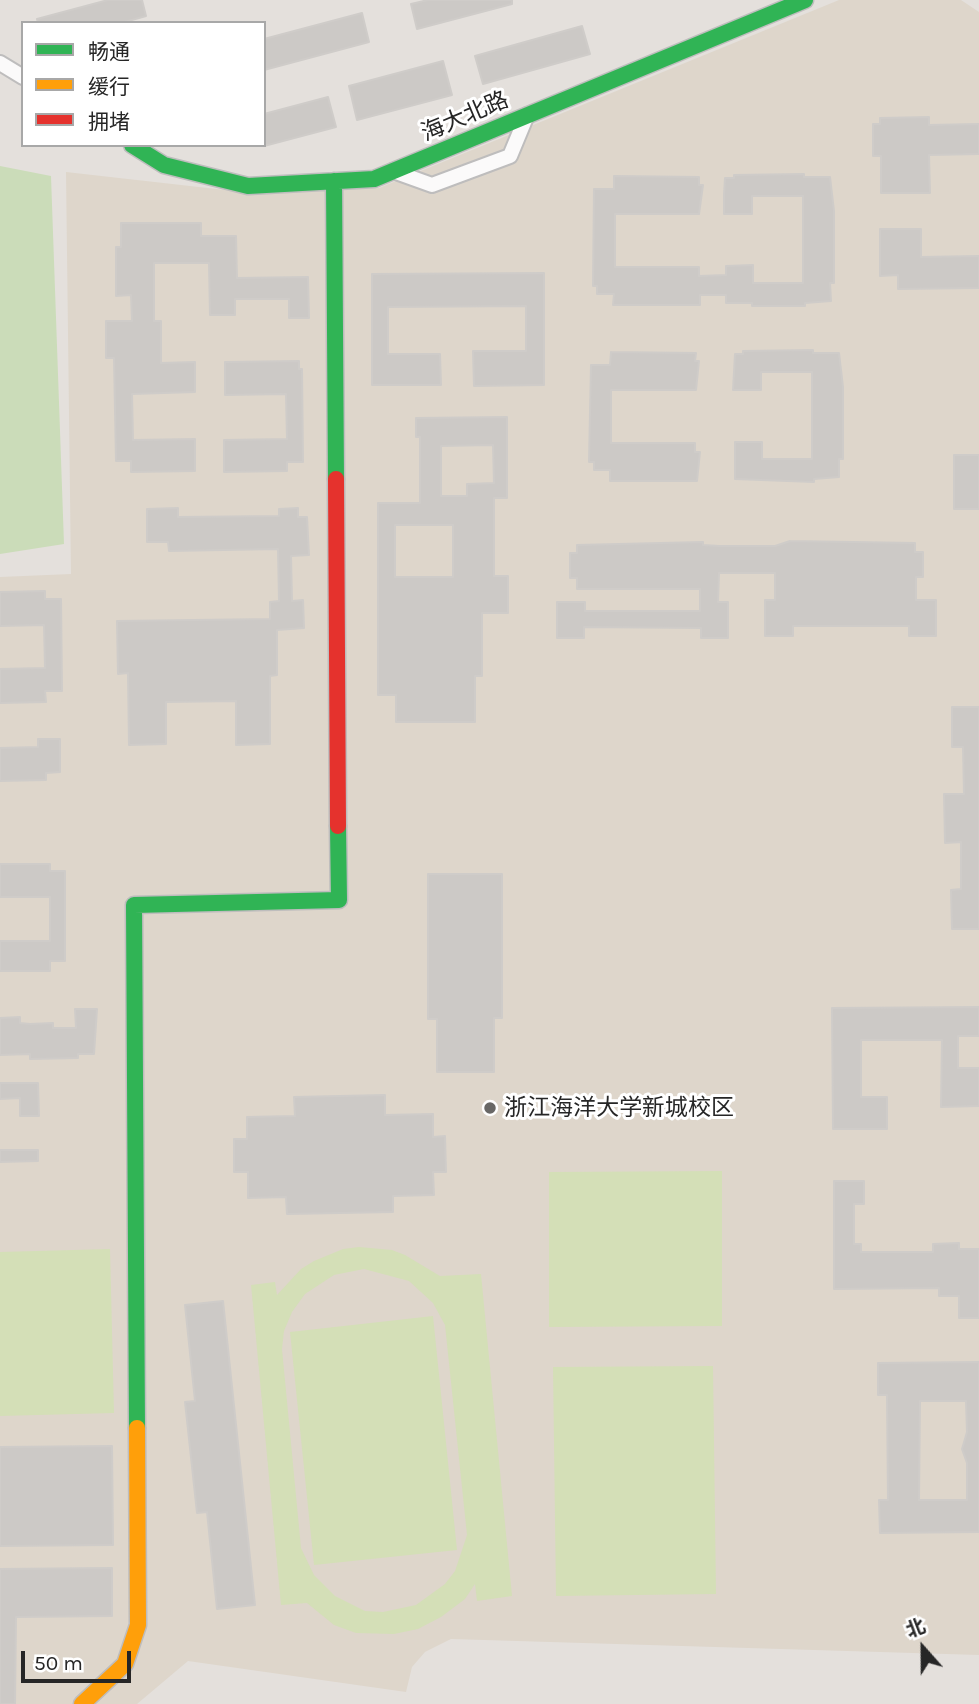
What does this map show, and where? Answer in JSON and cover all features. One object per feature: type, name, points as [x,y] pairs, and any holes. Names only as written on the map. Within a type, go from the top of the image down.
[{"type":"street","name":"海大北路","points":[[135,147],[164,165],[248,186],[374,179],[805,0]]},
{"type":"street","points":[[0,63],[21,76]]},
{"type":"street","points":[[393,171],[432,185],[510,156],[527,116]]},
{"type":"street","points":[[82,1704],[125,1664],[138,1625],[134,905],[339,901],[334,181]]},
{"type":"shaded area","name":"浙江海洋大学新城校区","points":[[839,0],[961,0],[979,12],[979,1655],[451,1639],[425,1652],[412,1667],[406,1692],[188,1661],[137,1704],[0,1704],[0,577],[71,574],[66,172],[243,192],[379,188]]},
{"type":"green space","points":[[0,166],[51,176],[64,544],[0,554]]},
{"type":"green space","points":[[722,1171],[722,1326],[549,1327],[549,1172]]},
{"type":"green space","points":[[359,1247],[392,1250],[440,1276],[481,1274],[512,1596],[477,1601],[475,1584],[465,1599],[441,1617],[418,1629],[394,1634],[356,1633],[334,1625],[307,1603],[281,1605],[251,1285],[275,1282],[277,1295],[301,1269],[343,1249]],"holes":[[[364,1269],[409,1281],[433,1303],[445,1325],[467,1535],[455,1571],[445,1584],[416,1605],[383,1612],[365,1611],[335,1596],[314,1575],[301,1548],[282,1349],[284,1331],[292,1312],[305,1294],[334,1275]]]},
{"type":"green space","points":[[110,1249],[114,1413],[0,1416],[0,1252]]},
{"type":"green space","points":[[433,1316],[457,1550],[314,1565],[290,1332]]},
{"type":"green space","points":[[713,1366],[716,1594],[556,1596],[553,1367]]},
{"type":"building","points":[[108,0],[142,0],[146,16],[128,21],[37,19]]},
{"type":"building","points":[[428,0],[512,0],[512,4],[417,29],[411,4]]},
{"type":"building","points":[[362,13],[369,42],[266,69],[266,38]]},
{"type":"building","points":[[582,26],[590,54],[483,84],[475,56]]},
{"type":"building","points":[[443,61],[452,95],[357,120],[349,86]]},
{"type":"building","points":[[328,97],[336,127],[266,145],[266,113]]},
{"type":"building","points":[[929,117],[929,125],[979,124],[979,154],[929,155],[930,193],[881,193],[881,156],[873,156],[873,124],[880,124],[880,118]]},
{"type":"building","points":[[804,174],[804,177],[830,177],[834,211],[834,283],[830,283],[831,301],[805,303],[805,306],[752,306],[752,303],[726,303],[726,295],[700,295],[700,305],[613,305],[614,294],[597,294],[597,286],[593,286],[594,189],[614,189],[614,176],[699,177],[699,185],[703,185],[699,214],[615,214],[615,267],[699,267],[699,276],[726,275],[726,266],[753,265],[753,283],[803,283],[803,196],[752,196],[752,214],[724,214],[724,195],[725,178],[734,178],[734,175]]},
{"type":"building","points":[[121,223],[201,223],[201,236],[236,236],[237,278],[308,277],[309,318],[289,318],[289,299],[235,299],[235,315],[210,315],[209,263],[154,263],[154,321],[161,321],[161,363],[195,362],[195,392],[132,394],[133,440],[195,439],[195,471],[131,472],[131,461],[116,461],[114,358],[106,358],[106,321],[132,321],[131,295],[116,296],[116,247],[121,247]]},
{"type":"building","points":[[880,229],[921,229],[921,257],[979,256],[979,288],[898,289],[898,275],[880,276]]},
{"type":"building","points":[[544,273],[544,385],[474,386],[473,351],[526,351],[526,306],[388,307],[388,354],[440,354],[441,385],[372,385],[372,274]]},
{"type":"building","points":[[813,350],[813,353],[839,353],[843,387],[843,459],[839,459],[839,477],[814,479],[814,482],[735,479],[735,442],[762,442],[762,459],[812,459],[812,372],[761,372],[761,390],[733,390],[735,354],[743,354],[743,351]]},
{"type":"building","points":[[611,352],[696,353],[695,361],[699,361],[696,390],[611,390],[611,443],[695,443],[695,452],[700,452],[697,481],[610,481],[610,470],[594,470],[594,462],[589,462],[591,365],[610,365]]},
{"type":"building","points":[[299,361],[299,369],[302,369],[303,462],[287,462],[287,471],[224,472],[224,440],[287,439],[286,394],[225,395],[225,362]]},
{"type":"building","points":[[507,417],[507,498],[494,498],[494,576],[508,576],[508,613],[482,613],[482,676],[475,676],[475,722],[396,722],[396,695],[378,695],[378,503],[420,503],[420,437],[416,437],[416,418]],"holes":[[[493,445],[494,483],[467,484],[467,496],[441,496],[441,446]],[[395,525],[453,525],[453,577],[395,577]]]},
{"type":"building","points":[[954,455],[979,455],[979,509],[954,509]]},
{"type":"building","points":[[178,508],[178,517],[279,516],[279,509],[298,508],[298,517],[307,517],[309,555],[291,556],[292,601],[303,600],[304,628],[277,630],[277,675],[270,676],[270,744],[236,745],[236,701],[166,702],[166,744],[129,745],[128,673],[118,674],[117,621],[270,619],[270,602],[279,601],[278,549],[169,551],[168,542],[147,542],[147,509]]},
{"type":"building","points":[[790,541],[915,543],[915,552],[923,552],[923,577],[916,577],[916,600],[936,600],[936,636],[909,636],[909,626],[793,626],[793,636],[765,636],[765,600],[775,600],[775,573],[719,573],[718,602],[728,602],[728,638],[701,638],[701,628],[584,627],[584,638],[557,638],[557,602],[585,602],[585,611],[700,611],[700,589],[577,589],[577,578],[570,578],[570,553],[577,553],[577,545],[703,542],[703,545],[719,546],[775,546]]},
{"type":"building","points":[[45,591],[45,599],[61,599],[62,691],[45,691],[46,702],[0,703],[0,669],[45,668],[44,625],[0,626],[0,592]]},
{"type":"building","points":[[952,707],[979,707],[979,929],[952,929],[951,890],[961,889],[961,842],[945,843],[944,794],[964,794],[963,747],[952,747]]},
{"type":"building","points":[[38,739],[60,739],[60,772],[46,773],[46,780],[0,781],[0,748],[38,747]]},
{"type":"building","points":[[0,864],[50,864],[50,871],[65,871],[65,961],[50,961],[50,971],[0,971],[0,941],[50,941],[50,897],[0,897]]},
{"type":"building","points":[[428,874],[502,874],[502,1018],[494,1018],[494,1072],[437,1072],[437,1019],[428,1019]]},
{"type":"building","points":[[979,1007],[979,1036],[958,1036],[958,1068],[979,1068],[979,1106],[941,1107],[942,1040],[861,1040],[861,1097],[887,1097],[887,1129],[833,1129],[832,1008]]},
{"type":"building","points":[[75,1009],[97,1009],[94,1054],[78,1054],[78,1058],[30,1059],[30,1054],[0,1055],[0,1018],[20,1017],[20,1023],[53,1023],[53,1028],[76,1028]]},
{"type":"building","points":[[0,1083],[38,1083],[39,1116],[20,1116],[20,1098],[0,1099]]},
{"type":"building","points":[[385,1095],[385,1115],[433,1114],[433,1137],[445,1136],[446,1172],[433,1172],[434,1195],[393,1196],[393,1212],[287,1214],[286,1197],[248,1198],[248,1172],[234,1172],[234,1139],[247,1139],[247,1117],[295,1116],[294,1097]]},
{"type":"building","points":[[0,1150],[38,1150],[38,1161],[0,1162]]},
{"type":"building","points":[[834,1181],[864,1181],[864,1204],[854,1204],[854,1244],[861,1244],[861,1252],[933,1252],[933,1244],[959,1243],[959,1249],[979,1249],[979,1318],[959,1318],[959,1296],[939,1296],[939,1288],[834,1289]]},
{"type":"building","points":[[223,1301],[255,1605],[217,1609],[207,1512],[197,1513],[185,1402],[195,1401],[185,1305]]},
{"type":"building","points":[[979,1362],[979,1532],[880,1533],[879,1500],[888,1500],[887,1395],[878,1395],[878,1363]],"holes":[[[920,1401],[966,1401],[967,1432],[962,1449],[967,1463],[967,1500],[919,1500]]]},
{"type":"building","points":[[112,1446],[113,1545],[0,1546],[0,1447]]},
{"type":"building","points":[[112,1568],[112,1616],[16,1617],[15,1704],[0,1704],[0,1569]]},
{"type":"traffic: fast","points":[[135,147],[164,165],[248,186],[374,179],[805,0]]},
{"type":"traffic: fast","points":[[334,181],[336,479]]},
{"type":"traffic: fast","points":[[137,1428],[134,905],[339,900],[338,826]]},
{"type":"traffic: slow","points":[[82,1704],[125,1664],[138,1625],[137,1428]]},
{"type":"traffic: jam","points":[[336,479],[338,826]]},
{"type":"place","name":"浙江海洋大学新城校区","points":[[490,1108]]}]
